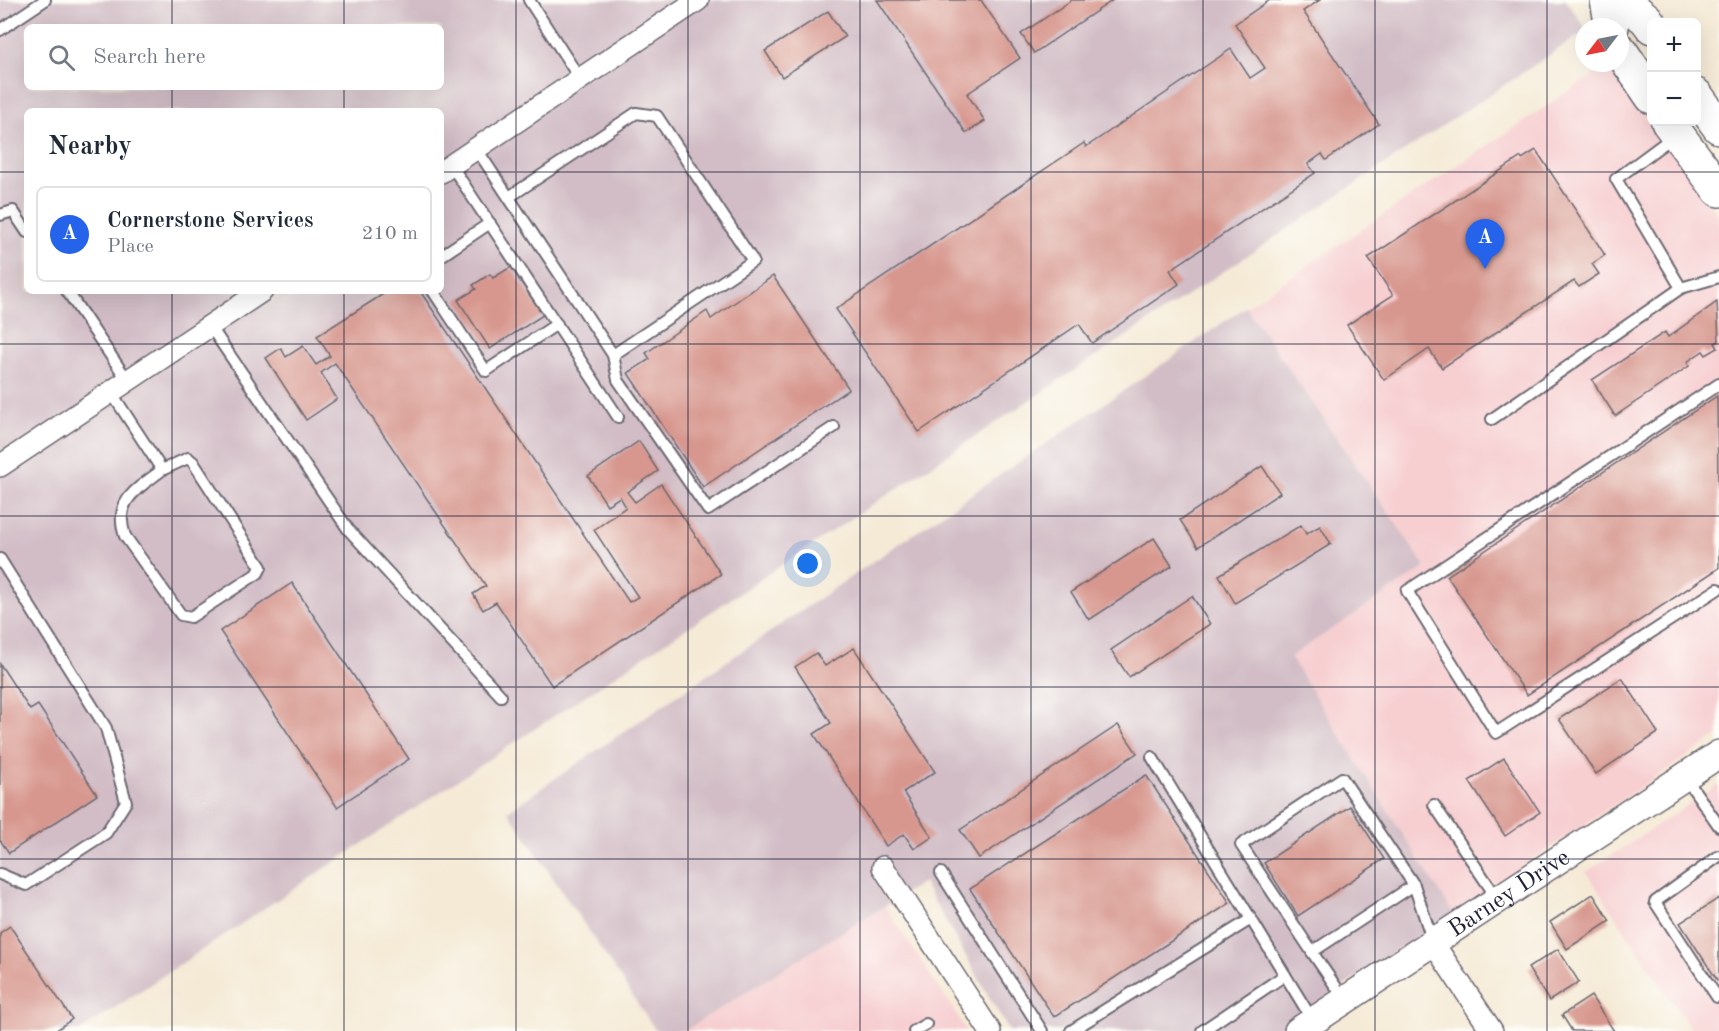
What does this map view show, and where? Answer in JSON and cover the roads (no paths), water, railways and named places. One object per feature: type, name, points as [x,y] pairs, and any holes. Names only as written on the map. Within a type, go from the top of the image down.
[{"type":"main road","points":[[1607,0],[1610,18]]},
{"type":"main road","points":[[1622,0],[1647,20]]},
{"type":"main road","points":[[1629,63],[1647,90]]},
{"type":"main road","points":[[1701,102],[1719,127]]},
{"type":"main road","points":[[1672,128],[1719,190]]},
{"type":"street","points":[[446,168],[698,0]]},
{"type":"street","points":[[0,466],[258,294]]},
{"type":"street","name":"Barney Drive","points":[[1306,1026],[1719,754]]},
{"type":"street","points":[[883,867],[990,1031]]},
{"type":"street","points":[[1433,943],[1492,1031]]},
{"type":"lane","points":[[0,30],[45,0]]},
{"type":"lane","points":[[529,0],[580,79]]},
{"type":"lane","points":[[508,197],[636,113],[657,116],[747,251],[753,261],[613,355]]},
{"type":"lane","points":[[1672,128],[1616,179],[1681,288]]},
{"type":"lane","points":[[476,148],[613,355],[618,380],[708,510],[834,427]]},
{"type":"lane","points":[[446,168],[490,223],[618,417]]},
{"type":"lane","points":[[0,215],[13,211],[24,228]]},
{"type":"lane","points":[[444,254],[490,223]]},
{"type":"lane","points":[[1492,419],[1681,288],[1719,277]]},
{"type":"lane","points":[[69,294],[162,470]]},
{"type":"lane","points":[[435,294],[486,372],[557,324]]},
{"type":"lane","points":[[210,326],[348,529],[501,696]]},
{"type":"lane","points":[[1719,384],[1407,591],[1496,733],[1719,589]]},
{"type":"lane","points":[[188,458],[193,462],[261,567],[258,573],[191,617],[181,615],[125,536],[120,521],[122,507],[140,487],[162,470],[182,459],[188,458]]},
{"type":"lane","points":[[0,559],[106,728],[126,802],[106,833],[26,885],[0,874]]},
{"type":"lane","points":[[1152,757],[1285,975],[1306,1026]]},
{"type":"lane","points":[[1685,776],[1719,826]]},
{"type":"lane","points":[[1345,1000],[1241,845],[1342,778],[1414,885],[1433,943]]},
{"type":"lane","points":[[1434,805],[1497,899]]},
{"type":"lane","points":[[1718,998],[1654,902],[1719,856]]},
{"type":"lane","points":[[941,873],[1042,1031]]},
{"type":"lane","points":[[1312,952],[1414,885]]},
{"type":"lane","points":[[1071,1031],[1251,919]]},
{"type":"lane","points":[[1202,1031],[1285,975]]},
{"type":"lane","points":[[915,1031],[926,1024]]},
{"type":"place","name":"Cornerstone Services","points":[[1485,269]]}]
